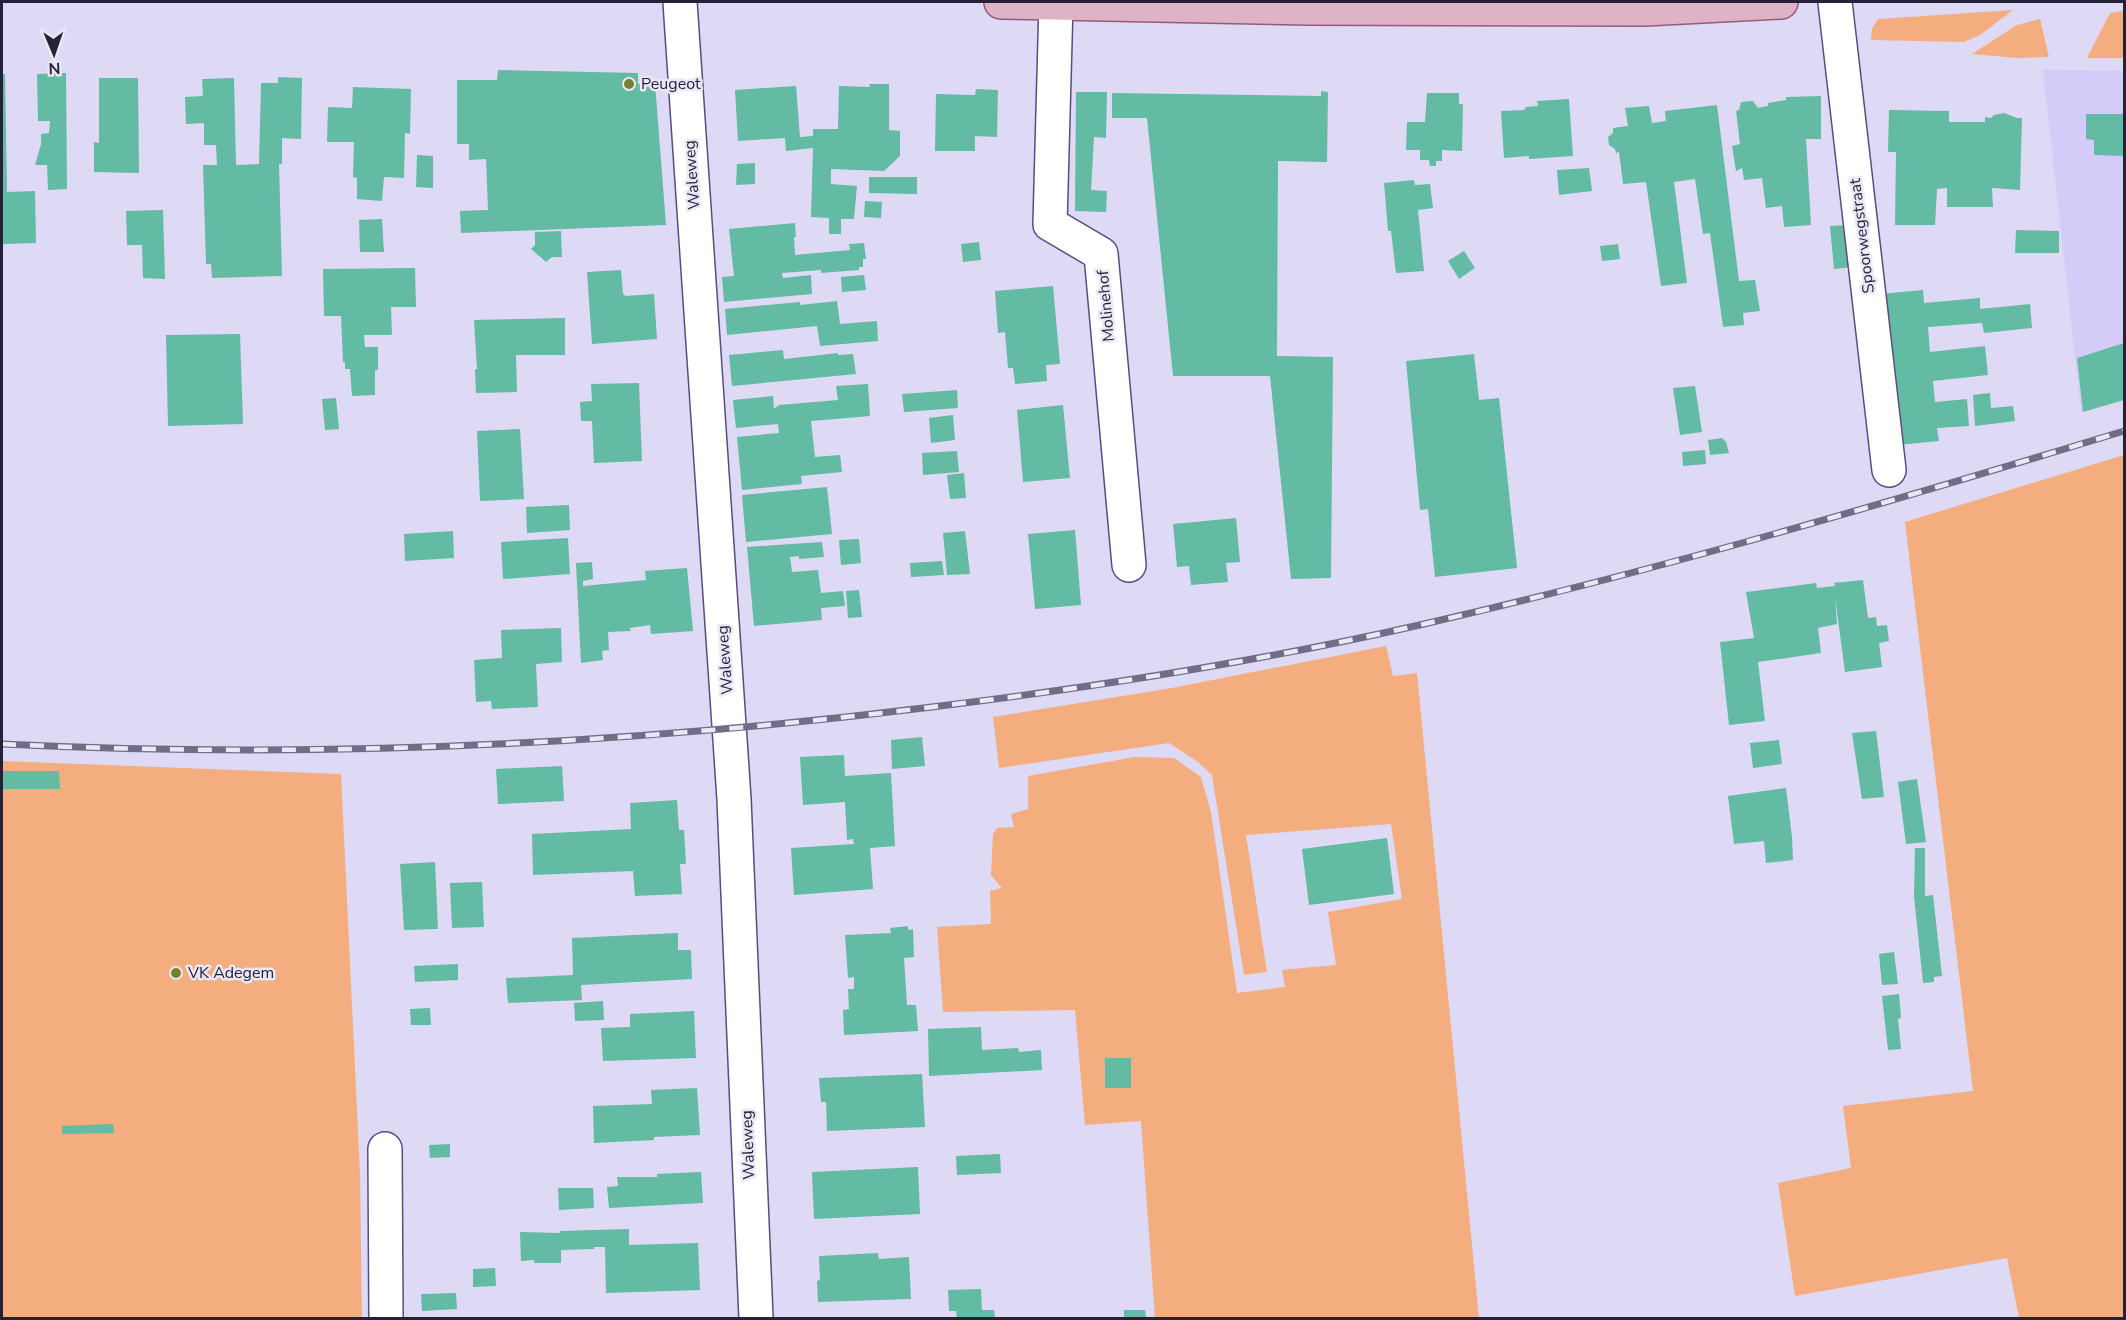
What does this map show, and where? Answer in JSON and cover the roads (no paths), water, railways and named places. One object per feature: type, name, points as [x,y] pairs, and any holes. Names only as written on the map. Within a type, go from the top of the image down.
[{"type":"main road","points":[[1001,2],[1308,8],[1645,9],[1781,2]]},
{"type":"street","name":"Waleweg","points":[[680,2],[734,799],[756,1318]]},
{"type":"street","name":"Spoorwegstraat","points":[[1835,2],[1889,470]]},
{"type":"street","name":"Molinehof","points":[[1056,3],[1050,224],[1101,254],[1129,565]]},
{"type":"street","points":[[385,1149],[386,1318]]},
{"type":"railway","points":[[2,744],[235,750],[351,749],[584,739],[816,720],[1117,682],[1302,650],[1512,603],[1776,534],[2124,431]]},
{"type":"place","name":"Peugeot","points":[[629,84]]},
{"type":"place","name":"VK Adegem","points":[[176,973]]}]
